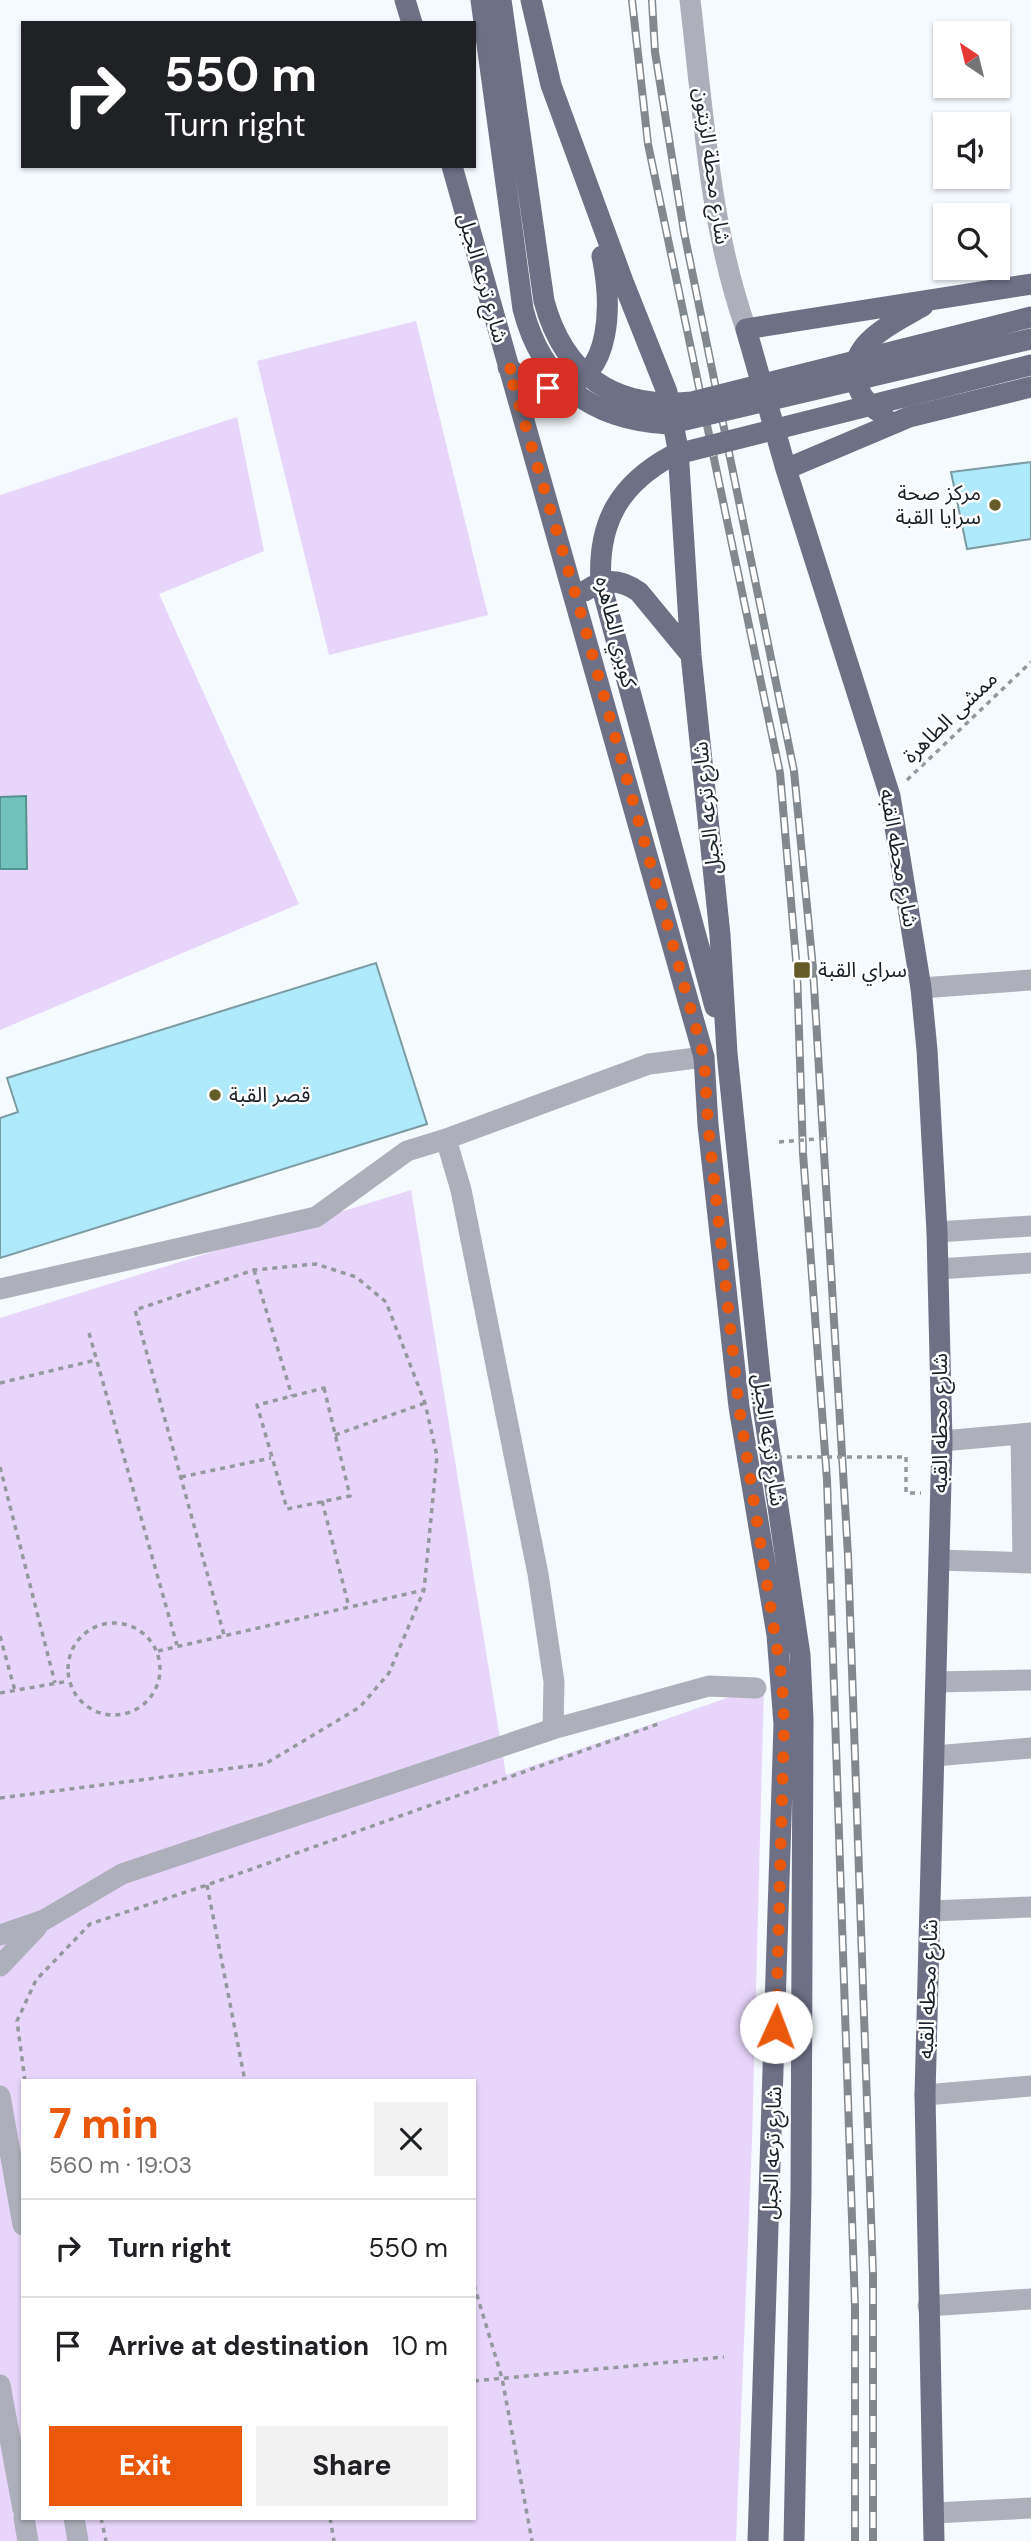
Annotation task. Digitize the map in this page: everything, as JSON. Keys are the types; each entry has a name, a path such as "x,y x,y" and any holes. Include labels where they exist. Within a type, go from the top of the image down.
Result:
{"main road":[{"path":"405,0 411,21"},
{"path":"481,0 523,309 529,330 544,360 565,386 583,400 624,419 668,424 1031,339"},
{"path":"501,0 544,301 562,347 596,383 642,402 667,404 692,401 1031,317"},
{"name":"شارع ترعه الجبل","path":"531,0 551,85 589,192 667,392 678,449 684,508 691,655 720,935 727,1053 763,1406 800,1655 803,1706 801,2178 794,2541"},
{"name":"شارع ترعه الجبل","path":"453,168 578,603 704,1057 708,1125 739,1407 777,1635 784,1724 758,2541"},
{"path":"508,367 533,385 548,388 578,381 590,371 597,359 605,333 607,281 589,192"},
{"path":"746,329 1031,284"},
{"path":"909,417 895,418 870,406 861,395 855,368 866,343 933,299"},
{"name":"شارع محطه القبه","path":"746,329 786,469 890,796 921,988 937,1232 942,1441 925,2095 934,2541"},
{"name":"كوبري الطاهره","path":"699,947 601,584 603,539 621,497 635,480 673,455 1031,365"},
{"path":"786,469 909,417 1031,387"},
{"path":"578,603 583,593 593,585 605,581 629,584 639,592 691,655"},
{"name":"شارع ترعه الجبل","path":"699,947 727,1053"}],"street":[{"name":"شارع محطة الزيتون","path":"690,0 716,204 733,293 746,329"},
{"path":"921,988 1031,980"},
{"path":"0,1289 316,1217 407,1151 649,1064 704,1057"},
{"path":"446,1139 461,1190 538,1574 554,1682 554,1729"},
{"path":"937,1232 1031,1226"},
{"path":"938,1269 1031,1263"},
{"path":"939,1560 1027,1563 1026,1433 942,1441"},
{"path":"936,1682 1031,1680"},
{"path":"0,1935 44,1920 122,1874 554,1729 709,1686 756,1688"},
{"path":"934,1756 1031,1748"},
{"path":"931,1911 1031,1907"},
{"path":"0,1966 44,1920"},
{"path":"925,2095 1031,2086"},
{"path":"0,2095 21,2214"},
{"path":"928,2306 1031,2299"},
{"path":"0,2385 21,2498"},
{"path":"934,2513 1031,2508"},
{"path":"24,2520 28,2541"},
{"path":"74,2520 78,2541"}],"path":[{"name":"ممشى الطاهرة","path":"890,796 1031,662"},
{"path":"779,1142 830,1138"},
{"path":"0,1798 265,1764 359,1707 389,1673 424,1590 437,1456 425,1403 386,1302 356,1277 316,1264 254,1270 135,1310 224,1635"},
{"path":"254,1270 293,1396"},
{"path":"89,1333 177,1646"},
{"path":"0,1383 96,1360"},
{"path":"324,1388 335,1435 349,1496 287,1509 257,1405 324,1388"},
{"path":"335,1435 425,1403"},
{"path":"777,1457 906,1457 906,1493"},
{"path":"181,1477 272,1458"},
{"path":"0,1467 55,1683"},
{"path":"323,1502 349,1607"},
{"path":"158,1651 424,1590"},
{"path":"109,1623 142,1631 158,1651 161,1674 149,1700 127,1714 105,1715 82,1703 69,1681 68,1667 76,1643 88,1631 109,1623"},
{"path":"0,1636 15,1691"},
{"path":"0,1693 69,1681"},
{"path":"25,2079 17,2021 36,1980 90,1924 207,1885 664,1721"},
{"path":"207,1885 244,2079"},
{"path":"476,2292 502,2378 532,2541"},
{"path":"476,2381 724,2357"},
{"path":"102,2520 106,2541"},
{"path":"330,2520 334,2541"}],"shaded area":[{"path":"416,321 488,615 329,655 257,361"},
{"path":"237,417 264,551 159,594 299,904 0,1030 0,495"},
{"path":"26,796 27,869 0,869 0,797"},
{"path":"411,1190 506,1775 764,1685 752,2141 736,2541 0,2541 0,1318"}],"building":[{"name":"مركز صحة سرايا القبة","path":"1031,462 1031,539 967,549 951,472"},
{"name":"قصر القبة","path":"376,963 427,1124 0,1258 0,1118 18,1112 7,1078"}],"railway":[{"path":"632,0 648,144 780,773 797,971 803,1153 827,1480 855,2307 855,2541"},
{"path":"652,0 655,52 684,232 794,771 813,969 848,1555 873,2275 873,2541"}],"place":[{"name":"مركز صحة سرايا القبة","path":"995,505"},
{"name":"سراي القبة","path":"802,970"},
{"name":"قصر القبة","path":"215,1095"}],"route":[{"path":"548,388 533,385 508,367 578,603 704,1057 708,1125 739,1407 782,1680 784,1724 776,2027"}]}
